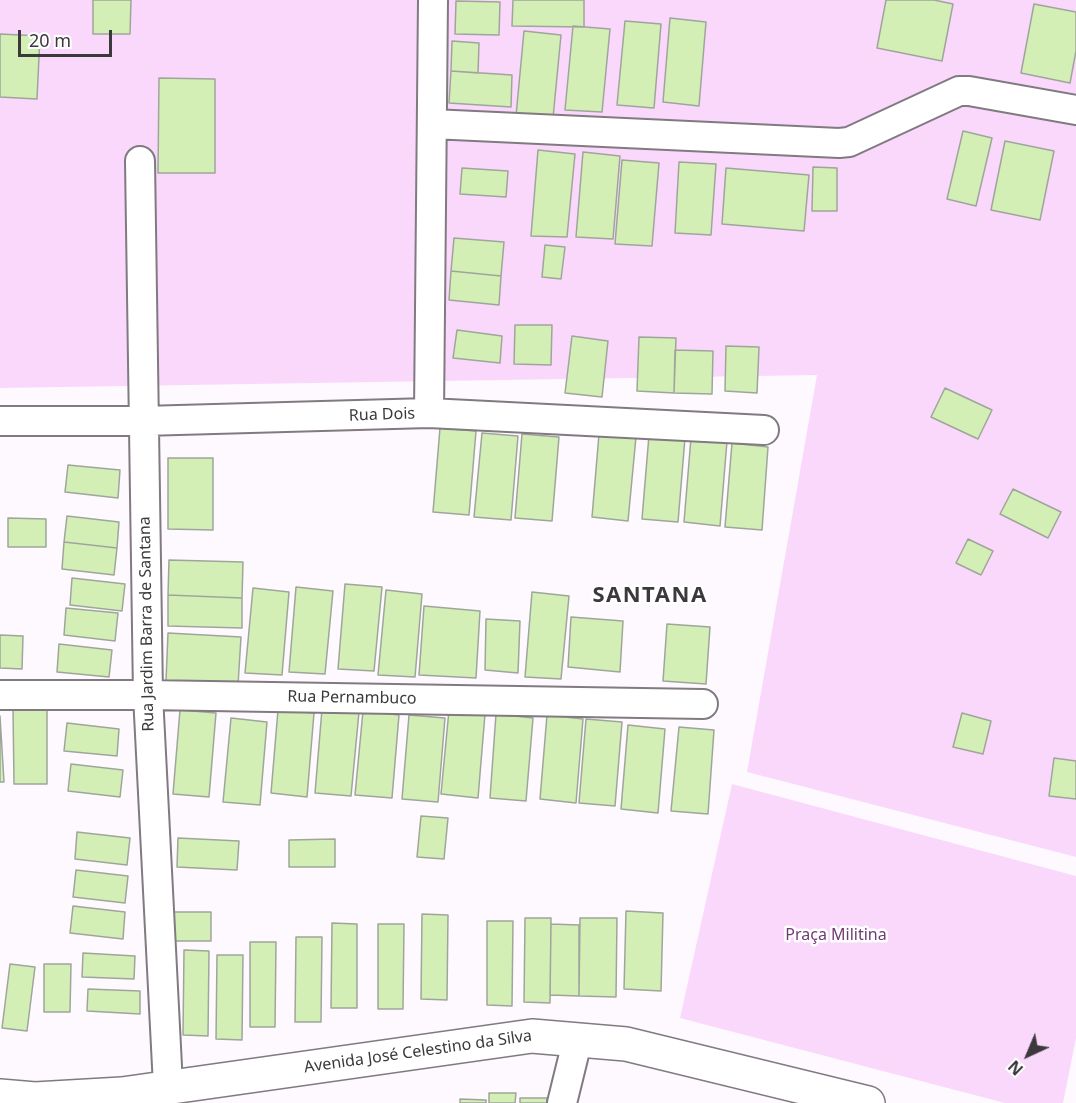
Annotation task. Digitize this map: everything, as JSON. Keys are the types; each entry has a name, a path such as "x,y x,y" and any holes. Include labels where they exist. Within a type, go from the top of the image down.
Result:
{"street":[{"path":"429,413 433,0"},
{"path":"432,124 839,143 849,142 958,92 969,91 1076,110"},
{"name":"Rua Jardim Barra de Santana","path":"140,161 148,695 168,1086"},
{"name":"Rua Dois","path":"0,421 143,421 429,413 764,430"},
{"name":"Rua Pernambuco","path":"0,695 148,695 703,704"},
{"name":"Avenida José Celestino da Silva","path":"0,1096 35,1099 85,1098 532,1036 578,1038 669,1053 868,1103"},
{"path":"562,1103 578,1038"}],"green space":[{"path":"0,0 1076,0 1076,857 747,772 817,375 0,388"},
{"name":"Praça Militina","path":"732,784 1076,876 1076,1038 1063,1103 1005,1103 680,1018"}],"building":[{"path":"93,0 131,0 130,34 93,34"},
{"path":"513,0 584,0 584,27 512,26"},
{"path":"886,0 934,0 953,4 942,61 877,48"},
{"path":"456,1 500,2 499,35 455,34"},
{"path":"1034,4 1076,12 1076,51 1070,83 1021,73"},
{"path":"670,18 706,22 699,106 663,102"},
{"path":"625,21 661,24 654,108 617,105"},
{"path":"573,26 610,29 602,112 565,110"},
{"path":"524,31 561,35 553,118 516,116"},
{"path":"0,34 40,36 37,99 0,97"},
{"path":"452,41 479,43 478,73 451,71"},
{"path":"451,71 512,75 511,107 449,103"},
{"path":"159,78 215,79 215,173 158,173"},
{"path":"963,131 992,138 976,206 947,199"},
{"path":"1005,141 1054,151 1040,220 991,210"},
{"path":"538,150 575,154 567,237 531,236"},
{"path":"583,152 620,156 613,239 576,237"},
{"path":"622,160 659,163 652,246 615,244"},
{"path":"679,162 716,164 711,235 675,233"},
{"path":"813,167 837,168 837,211 812,211"},
{"path":"462,168 508,171 506,197 460,194"},
{"path":"726,168 809,175 804,231 722,224"},
{"path":"454,238 504,242 501,276 451,271"},
{"path":"545,245 565,247 561,279 542,277"},
{"path":"451,271 501,276 499,305 449,300"},
{"path":"515,325 552,325 551,365 514,364"},
{"path":"457,330 502,336 500,363 453,358"},
{"path":"572,336 608,341 602,397 565,393"},
{"path":"639,337 676,338 674,393 637,391"},
{"path":"726,346 759,347 757,393 725,391"},
{"path":"675,350 713,351 712,394 674,393"},
{"path":"945,388 992,410 978,439 931,417"},
{"path":"440,428 476,431 469,515 433,512"},
{"path":"482,433 518,436 511,520 474,517"},
{"path":"522,434 559,437 552,521 515,518"},
{"path":"599,434 636,437 628,521 592,517"},
{"path":"649,435 685,438 678,522 642,519"},
{"path":"691,438 727,441 720,526 684,522"},
{"path":"732,443 768,447 762,530 725,527"},
{"path":"168,458 213,458 213,530 168,529"},
{"path":"68,465 120,470 118,498 65,492"},
{"path":"1013,489 1061,512 1048,538 1000,514"},
{"path":"67,516 119,522 117,548 64,542"},
{"path":"8,518 46,519 46,547 8,547"},
{"path":"968,539 993,551 981,575 956,563"},
{"path":"64,542 117,548 114,575 62,569"},
{"path":"169,560 243,562 242,598 168,595"},
{"path":"72,578 125,584 122,611 70,605"},
{"path":"345,584 382,587 374,671 338,669"},
{"path":"296,587 333,591 325,674 289,672"},
{"path":"253,588 289,592 282,675 245,673"},
{"path":"386,590 422,594 415,677 378,675"},
{"path":"532,592 569,596 561,679 525,677"},
{"path":"168,595 242,598 242,628 168,626"},
{"path":"424,606 480,611 476,678 419,675"},
{"path":"66,608 118,613 115,641 64,635"},
{"path":"571,617 623,621 620,672 568,667"},
{"path":"486,619 520,621 518,673 485,670"},
{"path":"667,624 710,627 706,684 663,681"},
{"path":"168,633 241,637 238,685 166,681"},
{"path":"0,635 23,636 22,669 0,668"},
{"path":"59,644 112,650 109,677 57,672"},
{"path":"13,708 47,708 47,784 14,784"},
{"path":"322,709 359,712 351,796 315,793"},
{"path":"180,710 216,713 209,797 173,794"},
{"path":"278,710 314,713 307,797 271,793"},
{"path":"449,710 485,714 478,798 441,794"},
{"path":"363,711 399,715 392,798 355,795"},
{"path":"962,713 991,721 983,754 953,747"},
{"path":"496,714 533,718 526,801 490,798"},
{"path":"409,715 445,718 438,802 402,799"},
{"path":"547,715 583,719 576,803 540,799"},
{"path":"0,716 4,782 0,782"},
{"path":"231,718 267,722 260,805 223,802"},
{"path":"586,719 622,722 615,806 579,803"},
{"path":"67,723 119,729 117,756 64,751"},
{"path":"628,725 665,729 658,813 621,809"},
{"path":"679,727 714,730 708,814 671,811"},
{"path":"1054,758 1076,761 1076,799 1049,796"},
{"path":"71,764 123,770 120,797 68,791"},
{"path":"421,816 448,818 444,859 417,857"},
{"path":"77,832 130,838 127,865 75,859"},
{"path":"178,838 239,841 237,870 177,867"},
{"path":"335,839 335,867 289,867 289,840"},
{"path":"76,870 128,876 125,903 73,897"},
{"path":"73,906 125,912 123,939 70,933"},
{"path":"626,911 663,913 661,991 624,989"},
{"path":"171,912 211,912 211,941 171,941"},
{"path":"422,914 448,915 447,1000 421,999"},
{"path":"525,918 551,918 550,1003 524,1002"},
{"path":"580,918 617,918 616,997 579,996"},
{"path":"487,921 513,921 512,1006 487,1005"},
{"path":"332,923 357,924 357,1008 331,1008"},
{"path":"378,924 404,924 403,1009 378,1009"},
{"path":"551,924 579,925 579,996 550,995"},
{"path":"296,937 322,937 321,1022 295,1022"},
{"path":"250,942 276,942 275,1027 250,1027"},
{"path":"184,950 209,951 208,1036 183,1035"},
{"path":"83,953 135,956 134,979 82,977"},
{"path":"217,955 243,955 242,1040 216,1039"},
{"path":"10,964 35,967 27,1031 2,1028"},
{"path":"44,964 71,964 70,1012 44,1012"},
{"path":"88,989 140,991 140,1014 87,1011"},
{"path":"489,1093 516,1093 515,1103 489,1103"},
{"path":"520,1098 547,1098 547,1103 520,1103"},
{"path":"460,1099 486,1100 486,1103 460,1103"}],"district":[{"name":"SANTANA","path":"650,596"}]}
